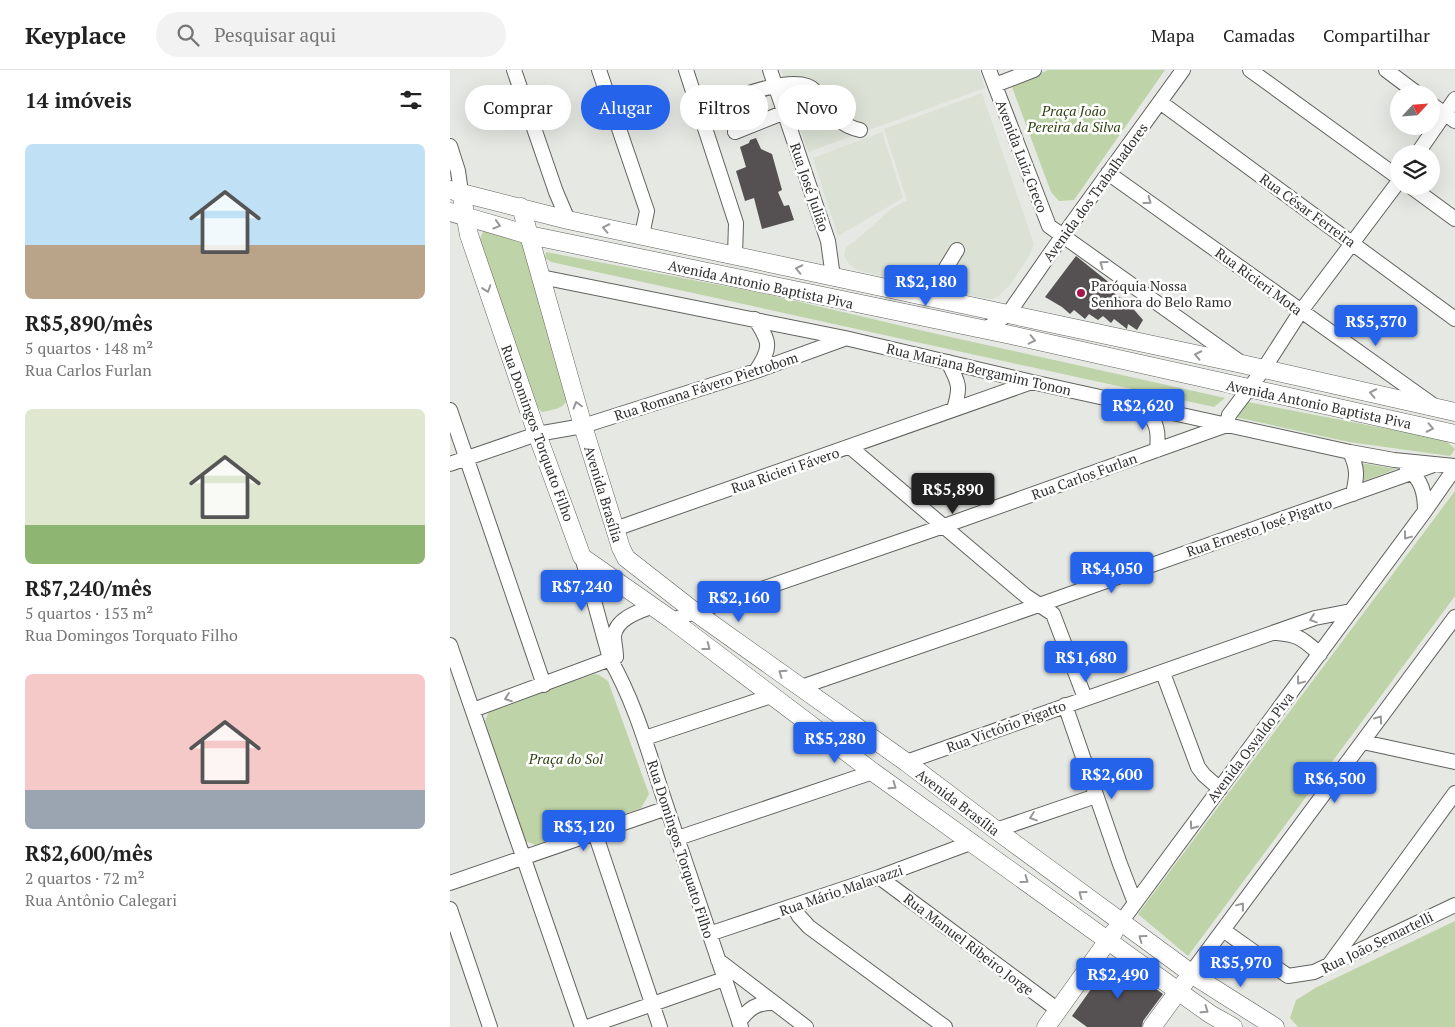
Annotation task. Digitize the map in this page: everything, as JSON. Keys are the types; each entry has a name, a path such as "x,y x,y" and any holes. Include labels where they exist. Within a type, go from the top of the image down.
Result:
{"main road":[{"name":"Avenida Antonio Baptista Piva","path":"455,191 568,220 1242,364 1455,412"},
{"name":"Rua Domingos Torquato Filho","path":"455,191 457,214 472,245 537,434 582,557"},
{"name":"Avenida Brasília","path":"521,207 583,426 621,548 626,558 695,612 906,762 1217,992 1275,1027"},
{"name":"Avenida Antonio Baptista Piva","path":"457,214 529,235 1011,336 1455,434"},
{"path":"903,313 911,301 908,292"},
{"name":"Avenida Brasília","path":"582,557 672,620 873,772 1210,1014 1233,1027"},
{"name":"Avenida Osvaldo Piva","path":"1046,1027 1121,922"},
{"path":"1152,1027 1191,973"}],"street":[{"path":"514,70 556,192 568,220"},
{"path":"599,70 647,211 642,236"},
{"path":"686,70 691,85"},
{"name":"Avenida Luiz Greco","path":"989,70 1049,226 1242,364"},
{"path":"995,85 1034,70"},
{"name":"Avenida dos Trabalhadores","path":"982,330 1008,314 1183,70"},
{"path":"1250,70 1390,173"},
{"path":"1386,70 1406,85"},
{"path":"756,85 773,77 806,83 814,90 837,120 847,127 860,130"},
{"name":"Rua José Julião","path":"773,77 778,92"},
{"path":"1425,145 1450,117 1455,99"},
{"name":"Rua César Ferreira","path":"1160,102 1455,319"},
{"path":"735,132 778,115"},
{"path":"706,130 736,224 735,256"},
{"name":"Rua José Julião","path":"791,130 828,241 833,277"},
{"path":"450,146 458,171 455,191"},
{"name":"Rua Ricieri Mota","path":"1108,173 1434,406"},
{"path":"1227,425 1229,416 1263,370 1301,311 1390,192"},
{"path":"1422,195 1455,219"},
{"path":"928,297 957,250"},
{"name":"Rua Mariana Bergamim Tonon","path":"541,277 845,338 1032,382 1350,452 1394,460 1455,467"},
{"path":"1008,314 1011,336"},
{"path":"755,319 765,334 768,345 765,358 756,371"},
{"name":"Rua Romana Fávero Pietrobom","path":"450,464 537,434 583,426 756,371 845,338"},
{"path":"948,362 957,378 959,393 954,409"},
{"name":"Rua Ricieri Fávero","path":"615,529 1032,382"},
{"path":"1145,407 1154,420 1158,432 1156,450"},
{"path":"450,410 544,685"},
{"name":"Rua Carlos Furlan","path":"672,620 1227,425"},
{"path":"850,447 1039,605 1053,614 1085,698"},
{"path":"1350,452 1356,466 1357,476 1353,494"},
{"name":"Rua Mariana Bergamim Tonon","path":"1394,460 1413,473 1418,479 1425,497 1425,511"},
{"name":"Rua Ernesto José Pigatto","path":"801,687 1434,465"},
{"name":"Avenida Osvaldo Piva","path":"1121,922 1425,511 1455,467"},
{"name":"Rua Domingos Torquato Filho","path":"582,557 613,658 645,738 740,1025"},
{"name":"Rua Domingos Torquato Filho","path":"613,658 614,636 618,625 628,617 651,606"},
{"name":"Rua Victório Pigatto","path":"906,762 1327,614 1351,611"},
{"path":"1191,973 1455,617"},
{"path":"1276,632 1294,634 1320,654"},
{"path":"450,645 582,1027"},
{"path":"473,710 613,658"},
{"path":"1163,672 1198,767 1220,789"},
{"path":"645,738 771,696"},
{"path":"1065,705 1120,864 1136,903"},
{"path":"1363,742 1455,762"},
{"path":"678,838 873,772"},
{"path":"1329,966 1455,793"},
{"path":"996,830 1096,796"},
{"path":"450,882 667,808"},
{"path":"595,833 660,1027"},
{"name":"Rua Mário Malavazzi","path":"709,934 794,907 972,842"},
{"name":"Rua Manuel Ribeiro Jorge","path":"879,877 1058,1010"},
{"name":"Rua João Semartelli","path":"1223,930 1288,976 1314,972 1329,966 1455,904"},
{"path":"794,907 809,927 945,1027"},
{"path":"450,908 490,1027"},
{"path":"718,960 806,1027"},
{"path":"587,1027 724,979"},
{"path":"740,1025 748,1010 764,1002 774,1003"}],"shaded area":[{"path":"781,70 979,70 985,88 808,152 801,130 856,130 856,85 786,85"},
{"path":"982,93 1034,244 1029,256 1012,282 999,296 992,299 911,284 857,270 850,265 844,256 846,247 891,209 907,200 884,129"},
{"path":"882,132 903,198 838,236 813,158"}],"green space":[{"name":"Praça João Pereira da Silva","path":"1048,70 1165,70 1074,200 1059,201 1051,192 1012,87"},
{"path":"484,230 521,239 567,398 561,407 542,412 538,408 483,258 480,238"},
{"path":"546,252 766,294 1225,398 1214,407 551,262 545,258"},
{"path":"1248,402 1445,440 1455,449 1450,456 1349,442 1235,417"},
{"path":"1361,463 1396,469 1364,481"},
{"path":"1455,491 1455,596 1188,956 1138,914"},
{"name":"Praça do Sol","path":"595,674 608,681 649,794 641,808 535,845 521,839 485,721 490,709"},
{"path":"1455,921 1455,1027 1298,1027 1290,1018 1296,1000 1317,987"}],"building":[{"path":"756,138 761,149 772,154 782,190 778,192 784,206 789,205 794,220 762,229 754,198 745,201 736,171 746,167 740,147"},
{"name":"Paróquia Nossa Senhora do Belo Ramo","path":"1076,256 1111,284 1110,290 1129,304 1143,320 1137,330 1128,324 1127,329 1114,319 1111,323 1103,316 1098,320 1089,314 1085,319 1074,310 1070,314 1045,297"},
{"path":"1113,958 1163,994 1143,1021 1142,1027 1087,1027 1072,1016"}],"place":[{"name":"Paróquia Nossa Senhora do Belo Ramo","path":"1081,293"}]}
